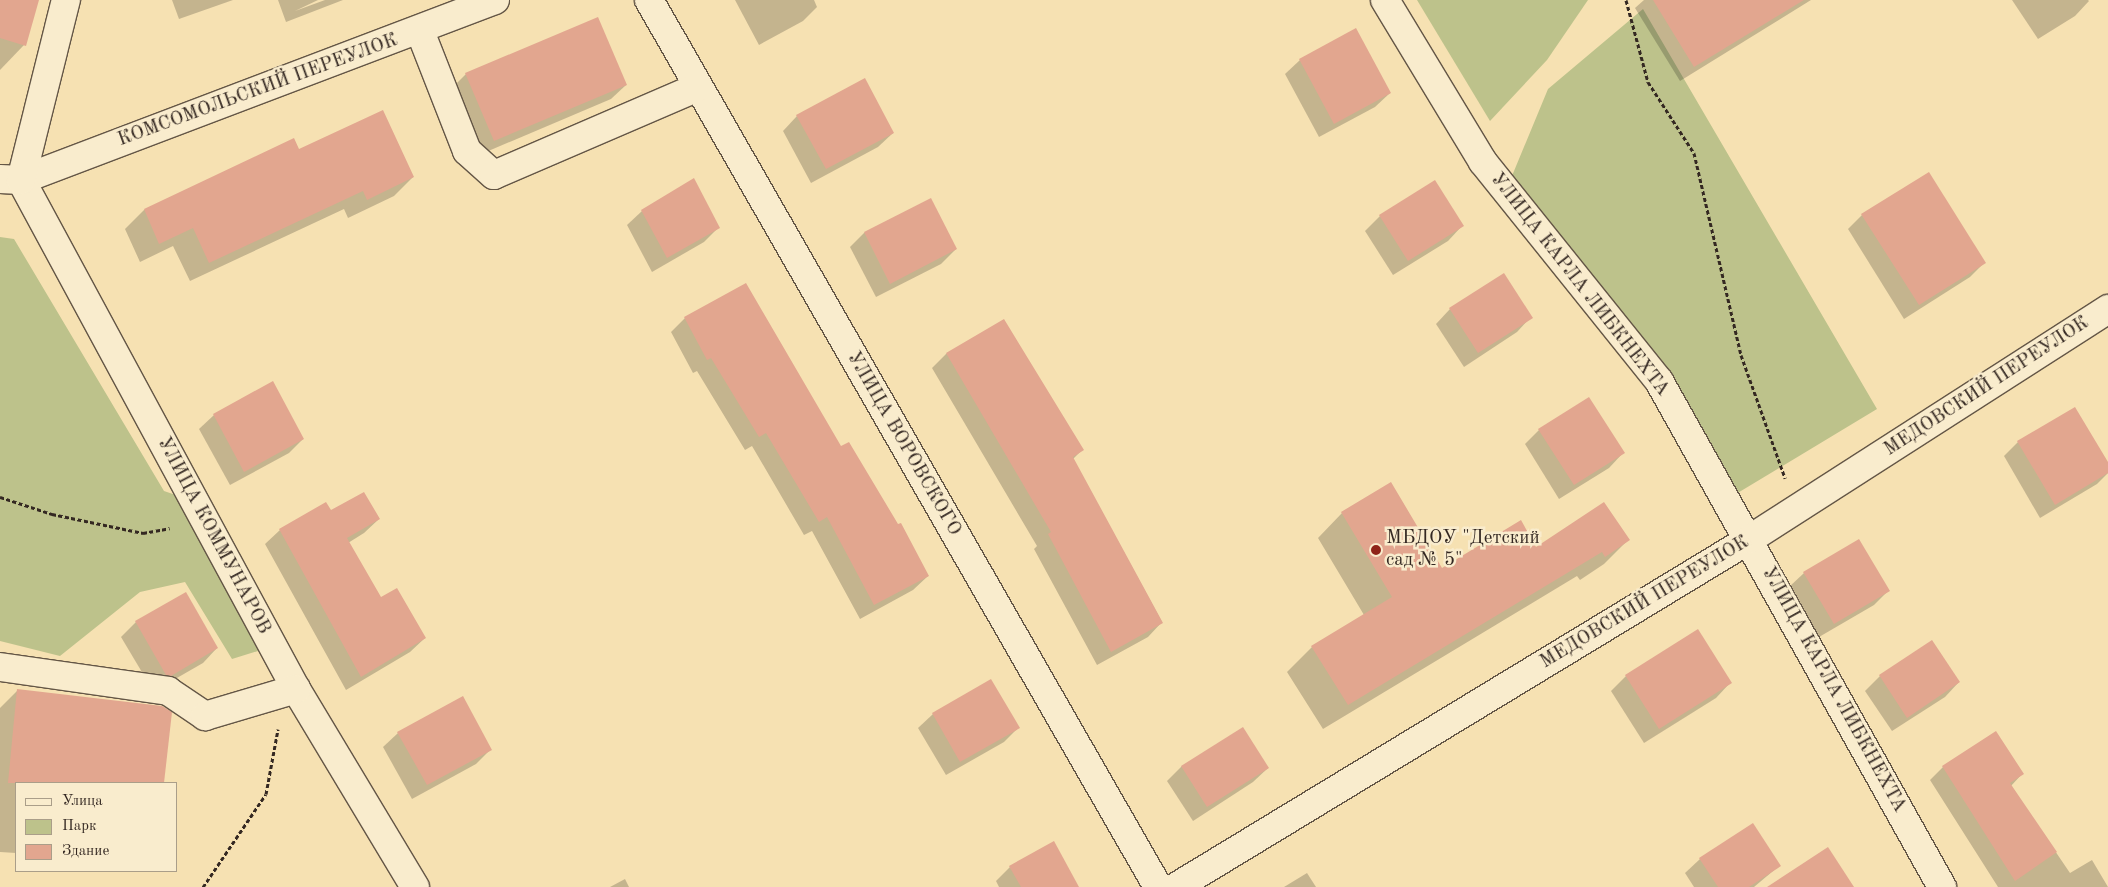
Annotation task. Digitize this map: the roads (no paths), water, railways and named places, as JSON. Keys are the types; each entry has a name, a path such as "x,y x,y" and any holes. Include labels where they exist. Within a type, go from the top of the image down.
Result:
{"street":[{"path":"10,179 66,0"},
{"name":"КОМСОМОЛЬСКИЙ ПЕРЕУЛОК","path":"10,179 420,31 495,0"},
{"name":"УЛИЦА ВОРОВСКОГО","path":"649,0 1158,887"},
{"name":"УЛИЦА КАРЛА ЛИБКНЕХТА","path":"1385,0 1483,162 1659,381 1750,539 1942,887"},
{"path":"420,31 467,151 494,174 698,87"},
{"name":"УЛИЦА КОММУНАРОВ","path":"10,179 206,522 290,691 415,887"},
{"name":"МЕДОВСКИЙ ПЕРЕУЛОК","path":"1176,887 1750,539 2108,309"},
{"path":"0,667 168,692 205,716 290,691"}],"place":[{"name":"МБДОУ \"Детский сад № 5\"","path":"1376,550"}]}
